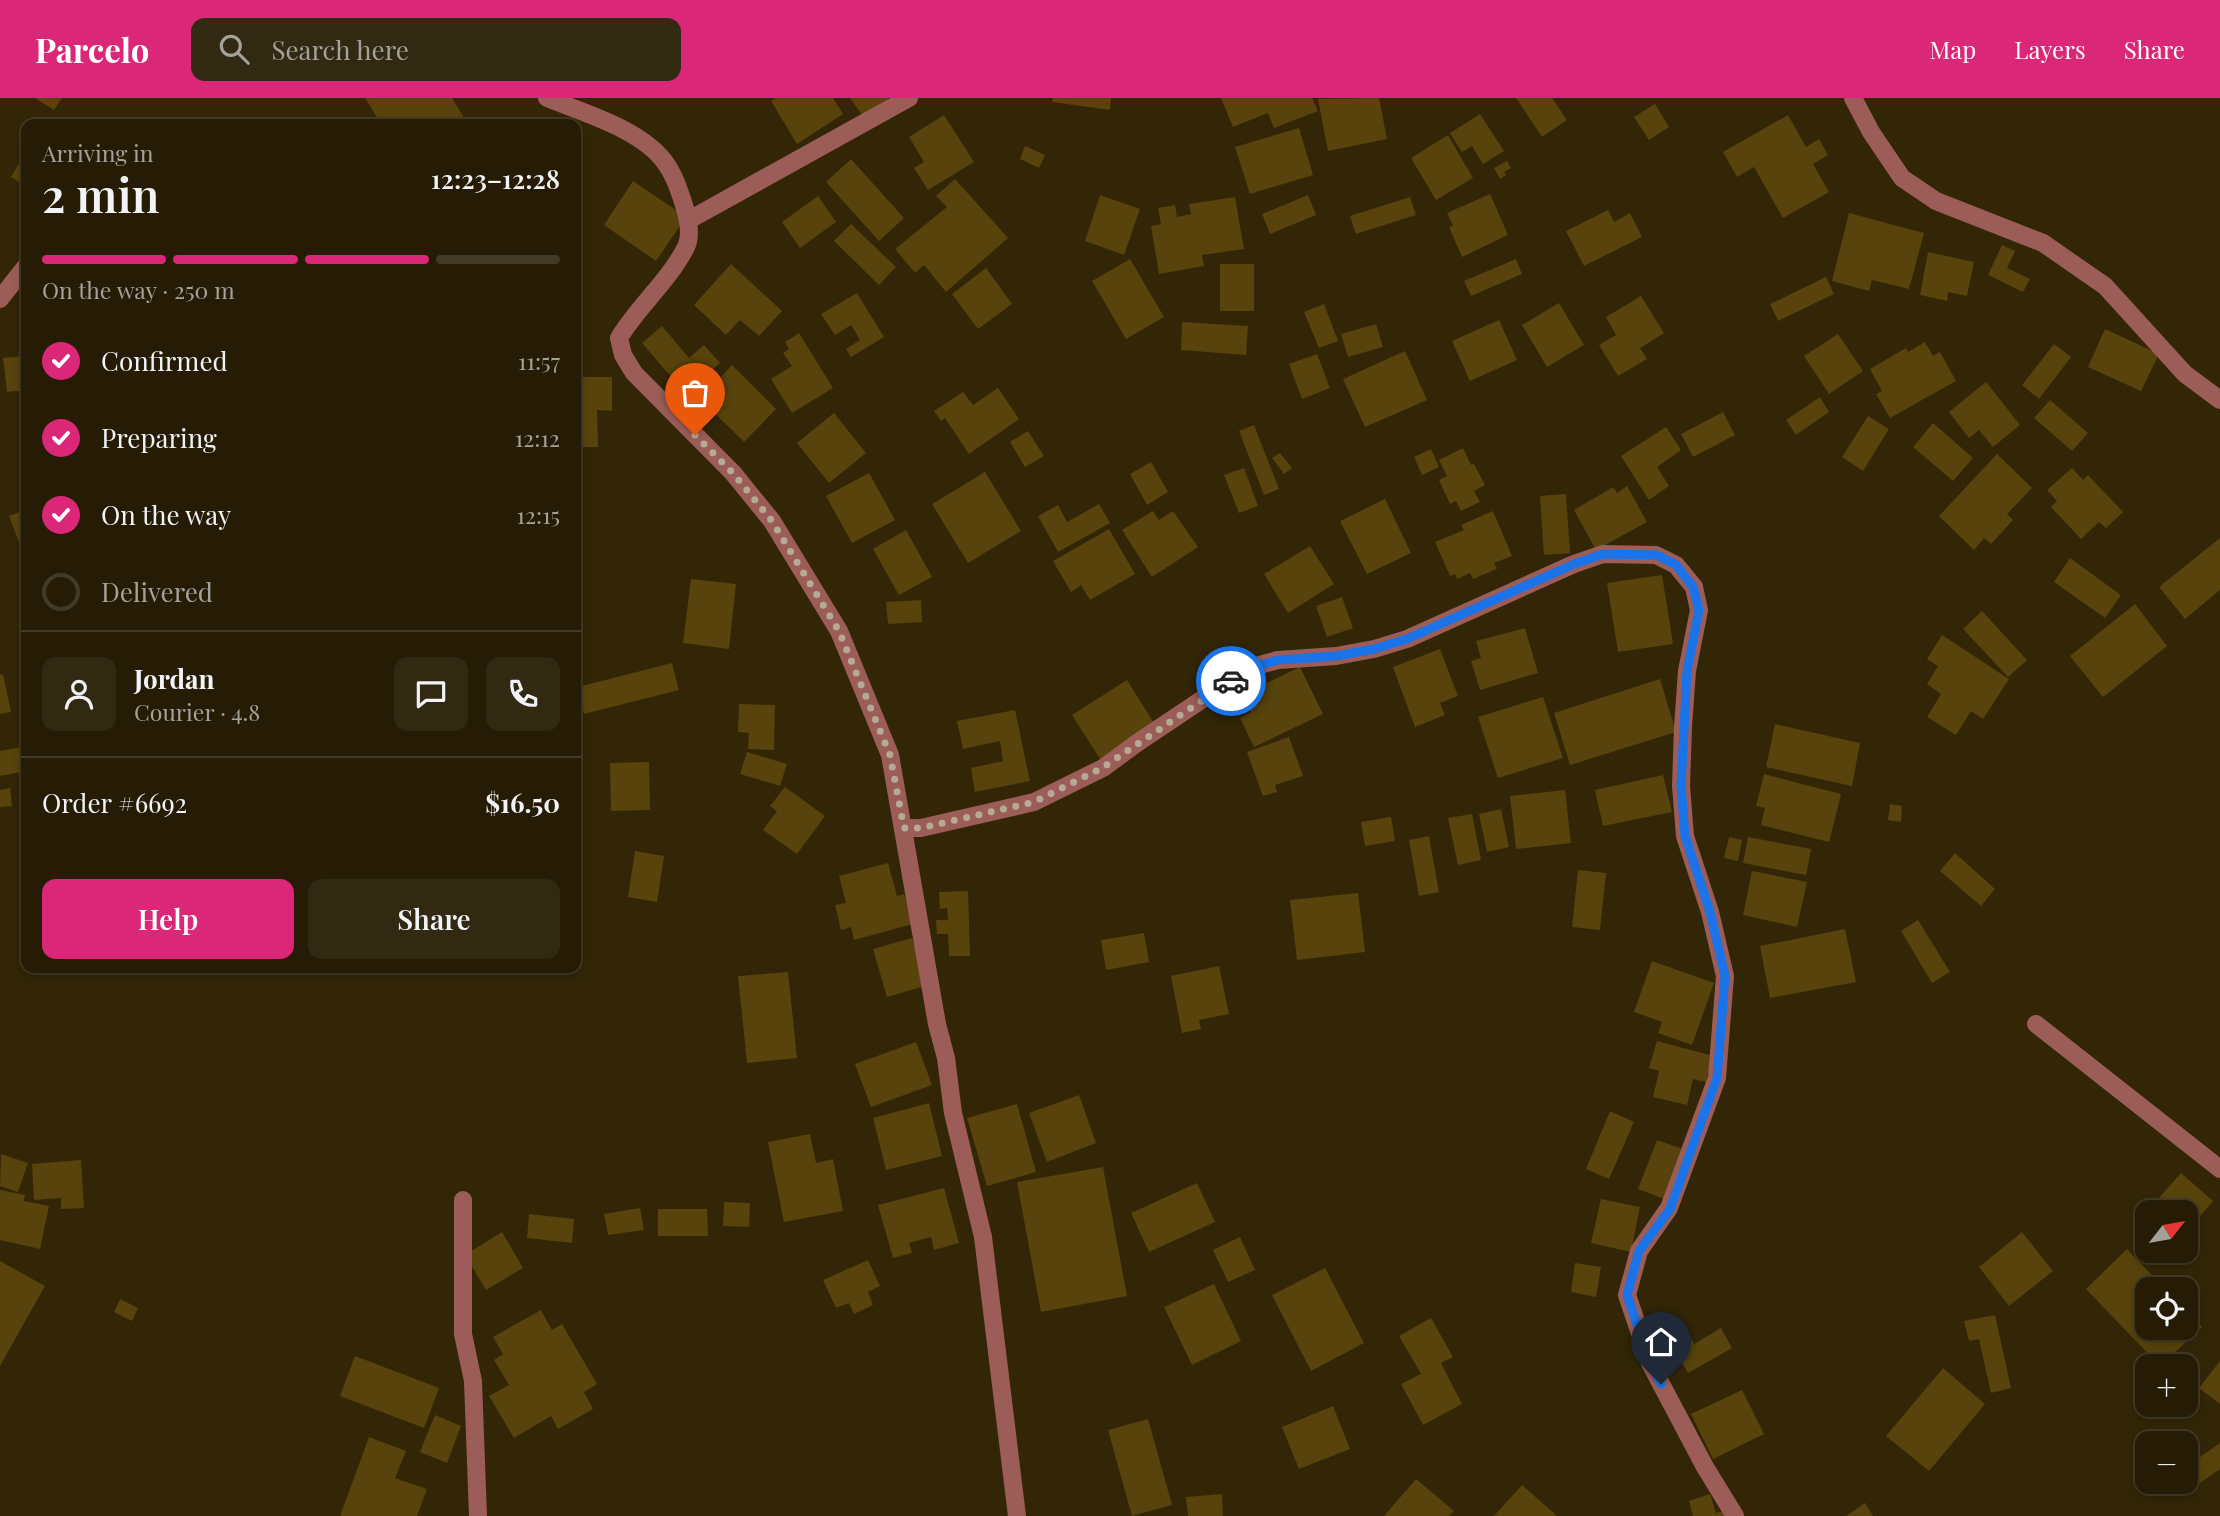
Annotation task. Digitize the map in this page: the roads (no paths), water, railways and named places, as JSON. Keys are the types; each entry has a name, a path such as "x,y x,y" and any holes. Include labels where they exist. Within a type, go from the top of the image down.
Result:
{"street":[{"path":"547,98 634,135 664,160 678,187 689,220 687,244 668,274 629,321 619,338 623,355 634,373 733,473 772,521 839,631 890,755 937,1024 946,1058 953,1113 983,1237 1017,1516"},
{"path":"689,220 909,98"},
{"path":"1853,98 1871,132 1902,178 1936,201 2043,243 2105,286 2185,374 2220,400"},
{"path":"0,299 21,272"},
{"path":"904,828 921,828 1034,802 1102,768 1250,668 1278,660 1336,656 1407,639 1574,564 1603,554 1657,555 1676,565 1693,587 1699,610 1687,671 1683,727 1681,786 1685,836 1710,912 1725,976 1717,1078 1670,1209 1639,1251 1627,1295 1650,1363 1705,1467 1735,1516"},
{"path":"2036,1024 2220,1169"},
{"path":"463,1200 463,1334 473,1381 478,1516"}]}
